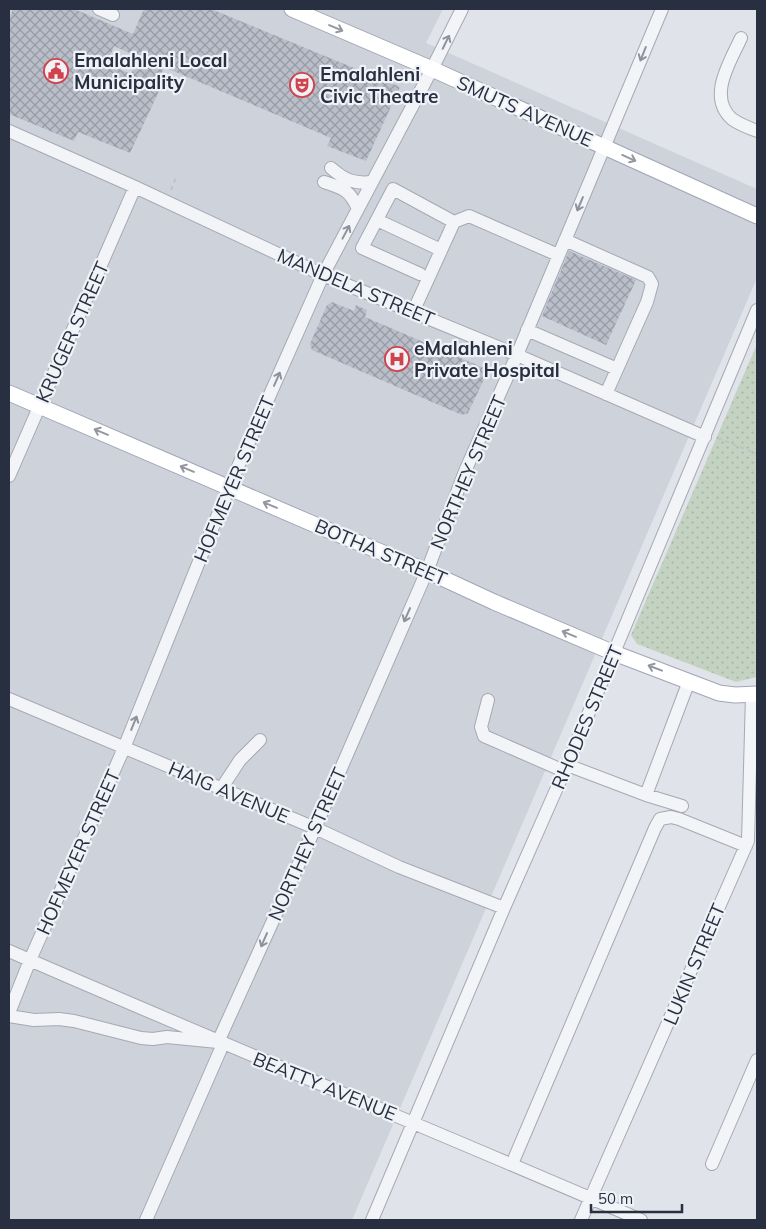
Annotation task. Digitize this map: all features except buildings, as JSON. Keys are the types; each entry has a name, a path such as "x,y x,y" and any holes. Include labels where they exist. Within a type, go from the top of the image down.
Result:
{"main road":[{"name":"SMUTS AVENUE","path":"292,9 432,69 757,216"},
{"name":"BOTHA STREET","path":"9,393 427,571 614,653 719,693 754,694"}],"street":[{"path":"99,9 114,15"},
{"name":"HOFMEYER STREET","path":"9,1015 30,960 124,748 228,487 323,275 462,9"},
{"name":"NORTHEY STREET","path":"146,1220 314,828 427,571 466,469 517,355 662,9"},
{"path":"741,38 724,74 721,100 725,111 734,120 757,132"},
{"name":"MANDELA STREET","path":"9,131 135,187 323,275 706,435"},
{"path":"331,168 341,176 356,183 372,182"},
{"path":"324,182 350,194 358,209"},
{"name":"KRUGER STREET","path":"9,476 135,187"},
{"path":"420,274 362,248 393,189 454,222"},
{"path":"413,312 454,222 469,216 558,255"},
{"path":"377,220 441,250"},
{"path":"565,240 650,280 652,287 630,342 606,394"},
{"name":"RHODES STREET","path":"372,1220 412,1122 614,653 757,310"},
{"path":"527,330 617,368"},
{"path":"646,795 689,681"},
{"name":"LUKIN STREET","path":"581,1220 750,844 754,694"},
{"name":"HAIG AVENUE","path":"9,698 314,828 399,867 504,908"},
{"path":"488,700 481,727 484,736 565,768 682,806"},
{"path":"221,789 240,760 260,740"},
{"path":"512,1164 660,819 671,817 680,819 750,844"},
{"name":"BEATTY AVENUE","path":"9,951 221,1043 512,1164 641,1220"},
{"path":"9,1015 34,1020 58,1019 141,1038 167,1037 221,1043"},
{"path":"712,1164 757,1060"}],"path":[{"path":"166,202 177,175"},
{"path":"706,435 757,454"}],"shaded area":[{"path":"9,9 443,9 426,43 757,189 757,278 352,1220 9,1220"}],"green space":[{"path":"757,344 757,677 736,682 637,644 631,635"}],"place":[{"name":"Emalahleni Local Municipality","path":"56,71"},
{"name":"Emalahleni Civic Theatre","path":"302,85"},
{"name":"eMalahleni Private Hospital","path":"397,359"}]}
